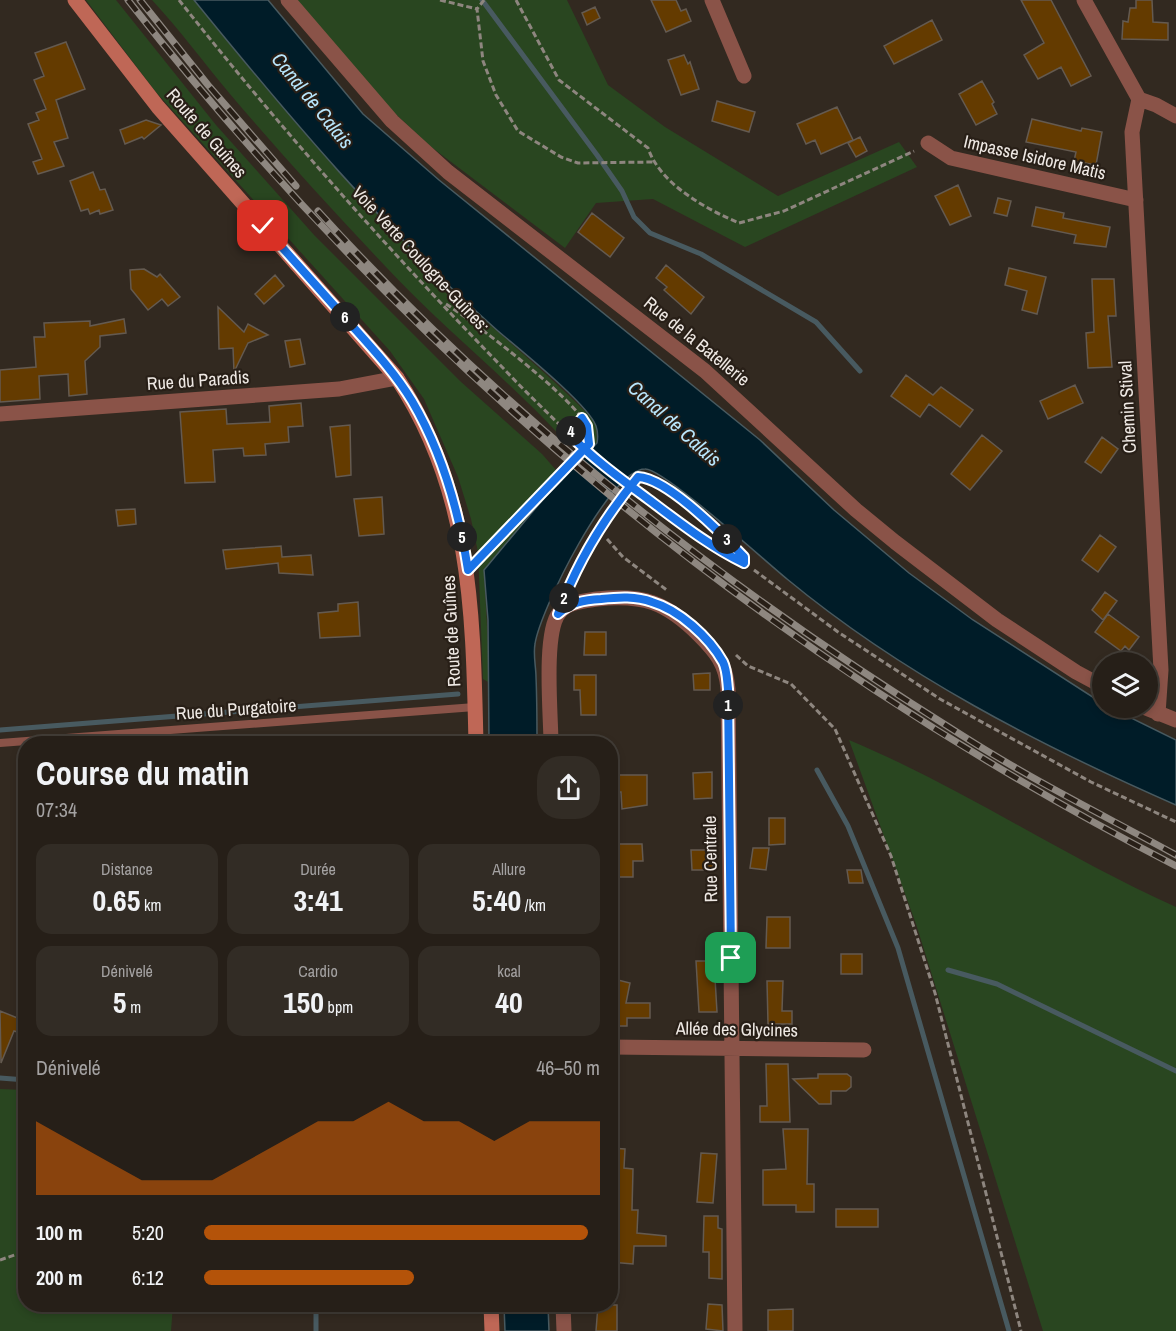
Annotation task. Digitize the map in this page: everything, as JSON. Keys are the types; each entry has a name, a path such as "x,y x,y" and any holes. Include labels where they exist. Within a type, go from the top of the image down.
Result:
{"main road":[{"name":"Route de Guînes","path":"75,0 170,121 397,378 418,412 458,517 468,570 476,736"},
{"path":"491,1312 492,1331"}],"street":[{"name":"Rue de la Batellerie","path":"288,0 392,121 440,164 705,371 856,510 895,542 997,620 1092,681"},
{"path":"712,0 744,76"},
{"path":"1084,0 1139,99 1176,116"},
{"name":"Chemin Stival","path":"1139,99 1132,132 1161,670 1158,684"},
{"name":"Impasse Isidore Matis","path":"928,144 951,158 1136,200"},
{"name":"Rue du Paradis","path":"0,414 339,389 397,378"},
{"name":"Rue Centrale","path":"558,614 571,604 581,602 625,597 646,600 678,614 711,647 726,670 735,1331"},
{"path":"551,736 550,646 558,614"},
{"path":"1158,713 1176,720"},
{"name":"Allée des Glycines","path":"618,1047 864,1050"},
{"path":"563,1312 564,1331"}],"lane":[{"path":"633,486 720,552 744,563"},
{"path":"468,570 532,504"},
{"path":"558,614 598,529"},
{"name":"Rue du Purgatoire","path":"92,736 475,707"},
{"name":"Rue du Purgatoire","path":"0,743 18,742"}],"path":[{"name":"Voie Verte Coulogne-Guînes:","path":"179,0 243,81 504,369 581,447 633,486"},
{"path":"440,0 478,7"},
{"path":"484,0 478,7 483,61 495,95 518,131 561,157 578,163 653,162"},
{"path":"516,0 559,80 648,148 653,162 693,198 739,223 784,211 908,154"},
{"path":"442,302 485,332 556,392 587,426 589,444 532,504"},
{"path":"569,434 582,418"},
{"path":"638,477 648,478 667,486 726,538 744,557 744,563 838,632 940,699 1091,782 1176,822"},
{"path":"598,529 633,486"},
{"path":"748,666 791,684 835,729 891,855 934,993 1021,1331"},
{"path":"0,1260 18,1254"}],"green space":[{"path":"86,0 116,0 216,125 315,236 460,381 542,454 563,478 484,570 490,683 483,679 478,552 471,519 458,477 424,399 390,351 155,91"},
{"path":"152,0 194,0 252,71 373,210 437,276 588,414 596,424 597,443 590,449 574,437 565,441 430,311 346,225 268,138"},
{"path":"296,0 567,0 608,85 665,127 778,196 899,142 917,167 745,247 653,199 596,203 565,248 430,146 386,105"},
{"path":"849,740 932,779 1134,887 1176,907 1176,1331 1043,1331 916,924"},
{"path":"0,1089 18,1090 18,1312 172,1312 171,1331 0,1331"}],"water":[{"name":"Canal de Calais","path":"194,0 268,0 363,114 439,180 760,440 834,510 909,573 973,620 1092,697 1092,718 1131,718 1176,740 1176,805 1023,732 925,677 831,614 672,483 645,469 630,475 596,515 549,602 534,652 537,736 489,736 488,620 484,570 545,497 597,443 596,426 567,391 456,293 416,254 302,130"},
{"path":"504,1312 548,1312 549,1331 505,1331"}],"building":[{"path":"651,0 676,0 681,11 686,9 691,21 666,32"},
{"path":"1021,0 1051,0 1091,76 1071,86 1061,67 1038,79 1024,55 1044,43"},
{"path":"1136,0 1152,0 1153,22 1168,23 1168,40 1122,39 1123,21 1128,22 1130,8 1136,8"},
{"path":"595,7 600,18 587,25 582,13"},
{"path":"932,20 942,40 894,64 884,46"},
{"path":"66,42 85,89 56,100 68,138 54,142 64,166 38,174 33,162 42,159 28,124 39,120 36,113 46,109 34,80 44,76 35,53"},
{"path":"684,55 688,64 690,62 699,89 681,95 668,60"},
{"path":"982,81 994,102 992,104 997,114 976,125 959,94"},
{"path":"717,101 755,112 749,132 712,121"},
{"path":"837,107 853,140 821,154 815,140 806,144 797,124"},
{"path":"1032,119 1081,131 1082,128 1102,132 1096,165 1074,161 1076,152 1026,142"},
{"path":"146,120 161,125 144,139 142,137 125,144 120,130"},
{"path":"860,137 867,151 856,157 848,143"},
{"path":"93,172 100,190 105,189 113,210 100,214 99,210 90,214 88,209 81,211 70,181"},
{"path":"958,185 971,216 950,225 935,196"},
{"path":"998,198 1011,201 1007,216 994,213"},
{"path":"1036,207 1064,213 1063,218 1110,227 1106,247 1074,243 1076,235 1032,226"},
{"path":"592,213 624,238 610,257 578,232"},
{"path":"666,265 704,297 691,314 664,290 667,287 656,278"},
{"path":"1009,268 1046,277 1037,314 1022,310 1027,291 1005,285"},
{"path":"144,269 157,277 160,274 180,297 168,306 162,299 148,310 131,289 130,270"},
{"path":"275,275 284,286 264,304 255,294"},
{"path":"1092,279 1114,279 1116,316 1108,316 1112,367 1088,368 1086,333 1094,332"},
{"path":"218,307 244,332 248,324 268,335 248,343 234,372 233,348 219,349"},
{"path":"124,319 126,333 100,336 100,347 85,361 87,394 69,396 68,374 39,376 40,399 0,402 0,370 36,367 34,337 45,337 44,323 90,321 90,326"},
{"path":"300,339 305,364 290,367 285,341"},
{"path":"906,375 933,395 941,387 973,410 960,427 929,404 920,417 891,396"},
{"path":"1075,385 1083,403 1048,419 1040,401"},
{"path":"301,403 303,426 288,427 289,442 265,444 266,455 244,456 243,448 213,450 215,482 185,483 180,412 226,409 227,424 270,422 269,406"},
{"path":"350,425 351,475 336,477 330,427"},
{"path":"982,435 1002,451 970,490 951,474"},
{"path":"1102,437 1118,449 1101,473 1085,462"},
{"path":"382,497 384,534 359,536 354,499"},
{"path":"135,509 136,524 118,526 116,510"},
{"path":"1100,535 1116,547 1098,572 1082,560"},
{"path":"281,546 282,557 311,555 313,575 279,573 278,563 226,569 223,550"},
{"path":"1105,592 1117,601 1103,620 1092,610"},
{"path":"358,602 360,636 320,638 318,613 338,611 338,604"},
{"path":"1108,614 1139,637 1129,650 1125,646 1121,651 1095,632"},
{"path":"585,632 606,632 606,655 584,655"},
{"path":"710,673 710,690 694,690 693,674"},
{"path":"574,675 596,675 596,715 581,715 580,690 574,690"},
{"path":"712,772 712,798 694,799 693,773"},
{"path":"618,775 647,775 647,805 622,809 621,792 618,792"},
{"path":"769,818 785,818 785,844 769,845"},
{"path":"618,844 642,844 643,861 633,861 633,877 618,877"},
{"path":"753,848 769,848 766,870 750,868"},
{"path":"691,850 713,850 713,870 692,870"},
{"path":"847,870 861,870 863,883 849,883"},
{"path":"767,917 790,917 790,948 766,948"},
{"path":"841,954 862,954 862,974 841,974"},
{"path":"696,961 714,961 717,1012 699,1012"},
{"path":"618,980 630,983 626,1003 650,1003 650,1018 627,1018 627,1026 618,1026"},
{"path":"767,981 783,981 782,1011 792,1011 792,1024 768,1024"},
{"path":"0,1011 18,1018 18,1032 14,1031 1,1063"},
{"path":"766,1064 788,1064 790,1122 760,1122 760,1106 767,1106"},
{"path":"818,1074 847,1074 851,1077 851,1087 846,1091 831,1091 831,1104 819,1104 793,1079 818,1078"},
{"path":"783,1129 808,1129 807,1184 814,1184 814,1212 796,1212 796,1205 763,1205 763,1170 786,1169"},
{"path":"618,1149 625,1149 624,1168 633,1169 632,1210 638,1210 637,1233 666,1236 666,1246 634,1246 633,1264 618,1263"},
{"path":"701,1153 717,1154 713,1203 697,1202"},
{"path":"836,1209 878,1209 878,1227 836,1227"},
{"path":"704,1216 718,1216 718,1228 722,1229 722,1279 709,1278 709,1252 703,1252"},
{"path":"708,1304 722,1305 723,1331 706,1329"},
{"path":"793,1309 793,1331 768,1331 768,1310"},
{"path":"597,1312 617,1312 617,1331 596,1331"}],"waterway":[{"path":"482,0 597,155 622,191 634,217 650,233 701,254 816,322 860,371"},
{"path":"0,730 458,694"},
{"path":"817,770 848,826 898,948 1009,1331"},
{"path":"948,970 997,984 1176,1071"},
{"path":"0,1078 18,1079"},
{"path":"316,1312 316,1331"}],"railway":[{"path":"128,0 239,134 355,260 477,379 604,491 738,595 878,692 1024,782 1176,866"},
{"path":"140,0 208,85 296,186"},
{"path":"318,211 389,286 464,359 622,496 705,560 875,680 963,736 1042,783 1176,855"}],"route":[{"path":"263,226 397,378 411,400 430,440 452,497 468,570 488,553 532,504 555,482 589,444 590,436 582,418 569,434 581,447 633,488 720,552 744,563 744,557 667,486 648,478 638,477 622,496 604,519 585,553 558,614 571,604 594,600 625,597 654,602 678,614 723,662 728,689 731,958"}]}
